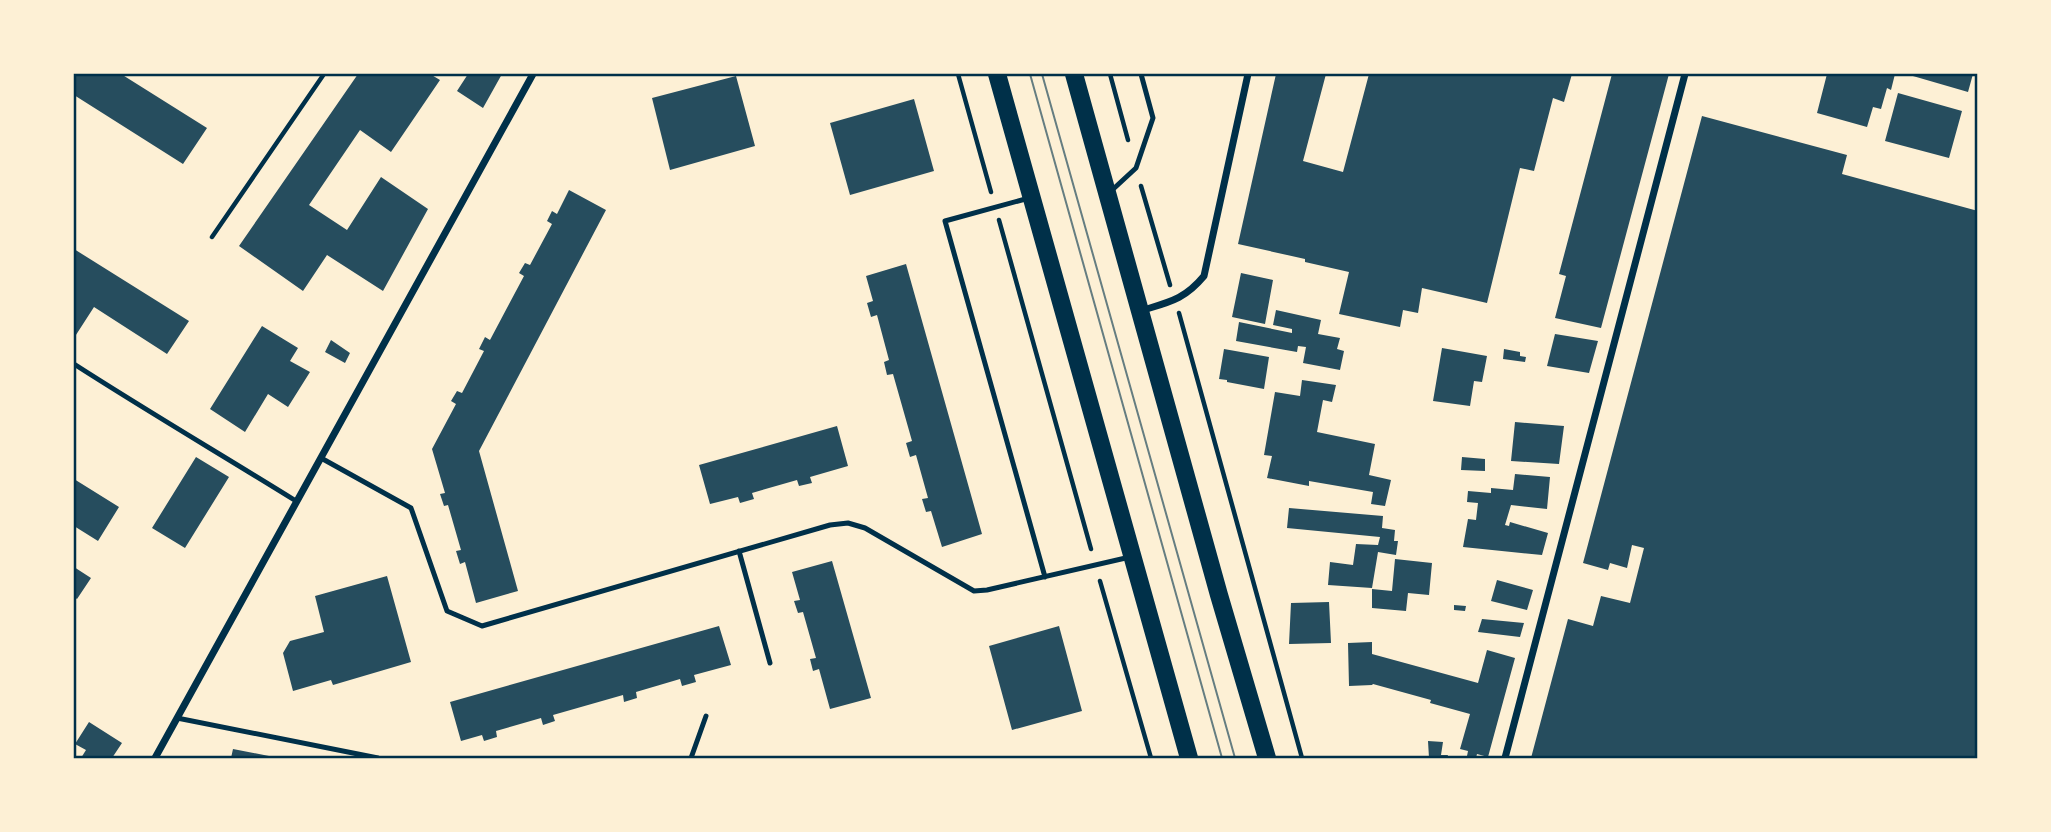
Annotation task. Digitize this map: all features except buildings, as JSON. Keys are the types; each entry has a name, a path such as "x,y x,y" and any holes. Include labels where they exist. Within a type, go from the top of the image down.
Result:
{"main road":[{"path":"997,74 1189,758"},
{"path":"1074,74 1267,758"}],"street":[{"path":"155,758 533,74"},
{"path":"1140,311 1175,300 1193,289 1204,276 1248,74"},
{"path":"1505,758 1685,74"}],"lane":[{"path":"1107,194 1136,168 1153,118 1141,74"},
{"path":"1032,197 945,221 1045,578"},
{"path":"74,363 141,408 296,501"},
{"path":"321,458 411,508 447,611 482,626 830,525 848,523 865,528 974,591 1045,578 1133,557"},
{"path":"739,551 769,663"},
{"path":"691,758 706,716"},
{"path":"177,718 378,758"}],"path":[{"path":"212,237 324,74"},
{"path":"958,74 1151,758"},
{"path":"1110,74 1302,758"}],"tram line":[{"path":"1030,74 1222,758"},
{"path":"1042,74 1235,758"}]}
